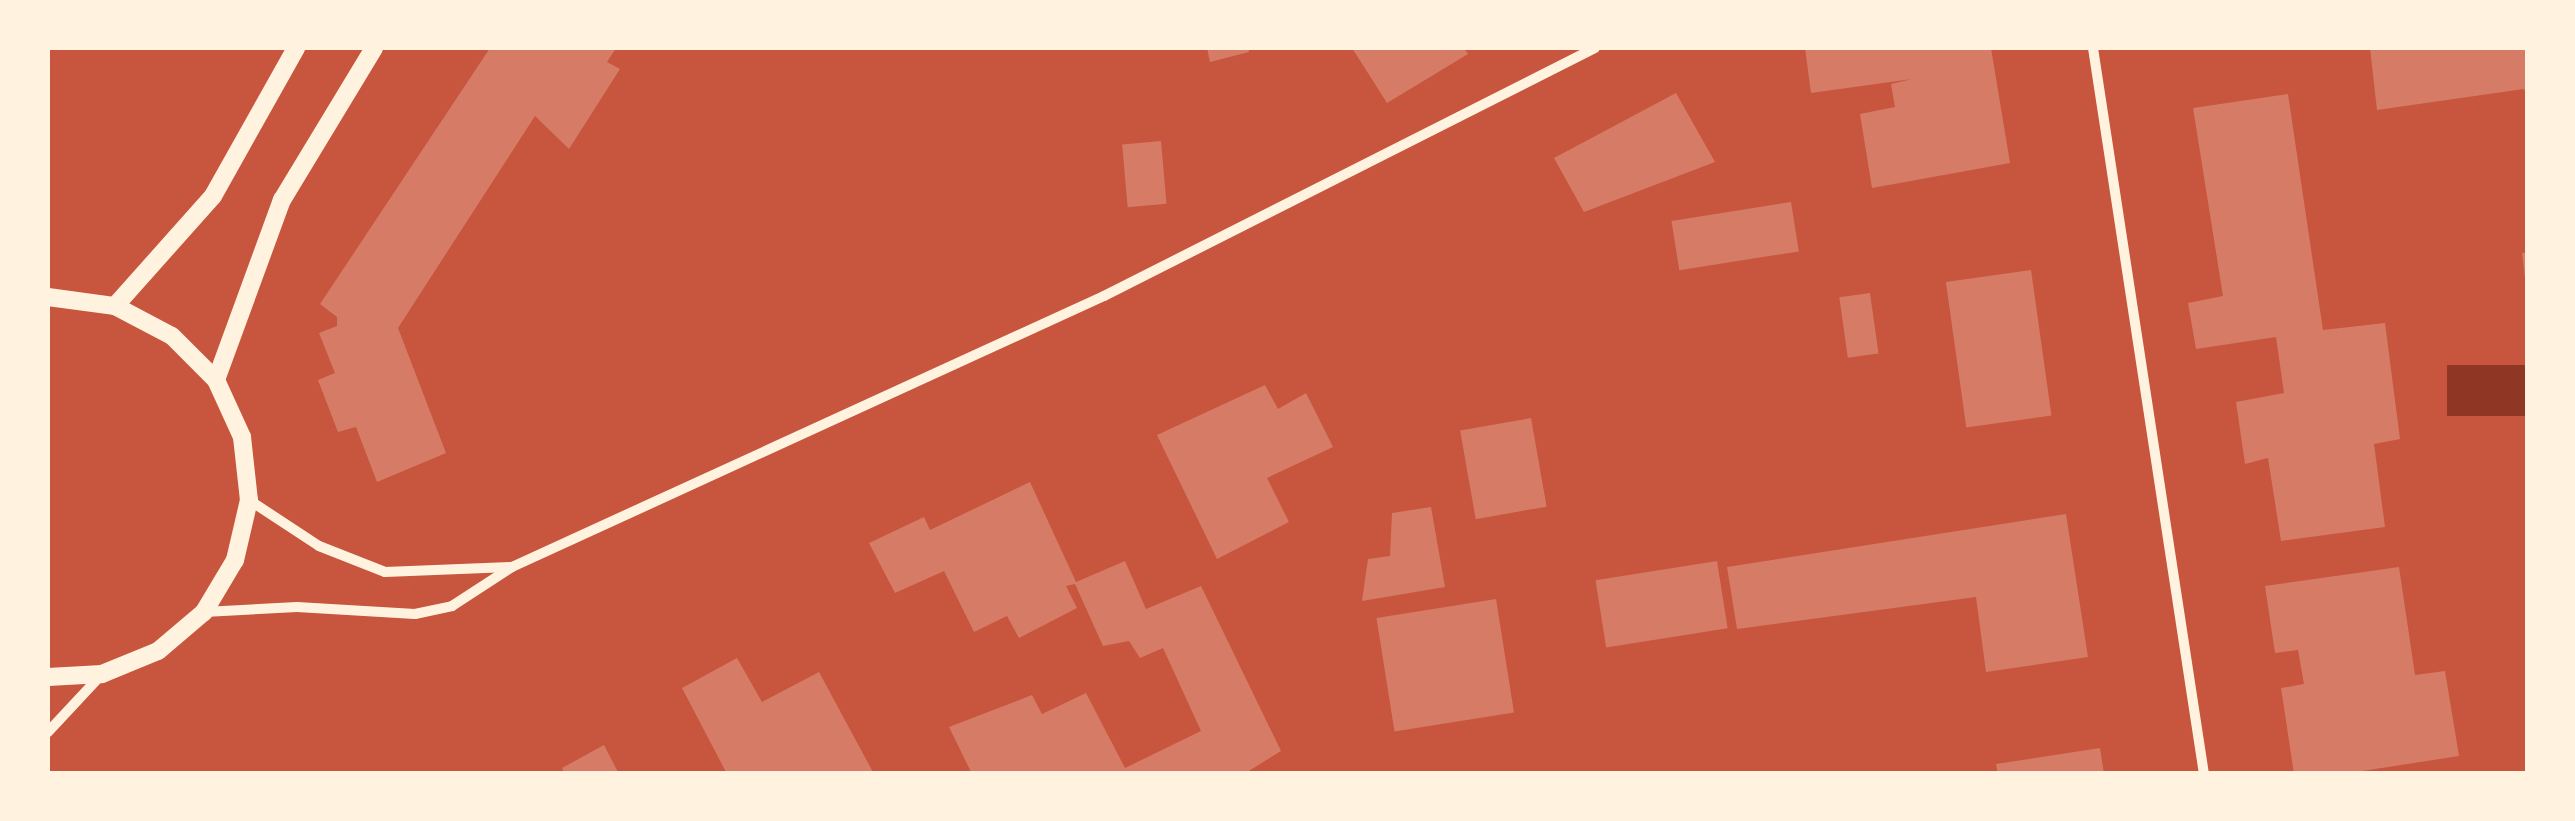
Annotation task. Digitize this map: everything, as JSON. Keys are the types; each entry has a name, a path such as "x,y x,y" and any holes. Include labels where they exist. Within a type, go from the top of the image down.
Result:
{"street":[{"path":"116,306 213,196 296,48"},
{"path":"216,380 282,200 374,48"},
{"path":"204,612 297,607 415,614 470,598 512,566 1104,296 1594,48"},
{"path":"2093,48 2204,774"},
{"path":"48,297 116,306 172,336 216,380 242,438 249,500 235,560 204,612 158,652 102,674 48,678"},
{"path":"249,500 319,546 385,572 512,566"},
{"path":"48,732 102,674"}],"shaded area":[{"path":"2447,365 2527,365 2527,416 2447,416"}],"building":[{"path":"490,48 616,48 607,62 620,69 569,149 535,116 398,328 446,453 377,482 356,427 338,432 318,380 335,373 319,333 337,326 337,317 320,304"},
{"path":"1207,48 1248,48 1249,52 1210,62"},
{"path":"1352,48 1464,48 1468,54 1387,103"},
{"path":"1805,48 1991,48 2010,163 1872,188 1860,114 1895,107 1891,84 1912,79 1811,93"},
{"path":"2370,48 2528,48 2528,99 2524,89 2377,110"},
{"path":"1676,93 1715,162 1584,212 1554,158"},
{"path":"2288,94 2323,330 2385,323 2400,439 2374,444 2385,527 2281,541 2268,458 2245,464 2236,402 2284,393 2276,337 2196,349 2188,303 2223,296 2193,108"},
{"path":"1161,141 1166,204 1128,207 1122,144"},
{"path":"1791,202 1799,251 1679,270 1671,221"},
{"path":"2522,253 2528,253 2528,278 2525,278"},
{"path":"2031,270 2051,416 1966,428 1946,282"},
{"path":"1870,293 1878,353 1848,358 1839,297"},
{"path":"1265,385 1278,409 1306,393 1333,447 1267,478 1289,522 1217,559 1157,435"},
{"path":"1531,418 1547,507 1476,519 1460,431"},
{"path":"1030,482 1076,582 1125,561 1146,609 1201,586 1281,751 1244,774 972,774 949,727 1032,695 1042,714 1086,693 1125,768 1201,731 1163,648 1140,658 1129,641 1103,646 1075,584 1066,586 1077,608 1019,638 1007,616 974,632 944,571 895,593 869,543 924,517 930,530"},
{"path":"1431,507 1445,587 1362,601 1368,559 1390,556 1392,513"},
{"path":"2066,514 2088,657 1986,672 1976,597 1737,629 1727,567"},
{"path":"1717,561 1728,628 1606,647 1596,580"},
{"path":"2399,567 2415,675 2445,671 2459,756 2343,774 2294,774 2281,688 2304,684 2298,650 2275,653 2265,586"},
{"path":"1496,599 1514,713 1394,732 1376,618"},
{"path":"737,658 762,702 819,672 874,774 727,774 682,688"},
{"path":"604,745 619,774 565,774 562,768"},
{"path":"2100,748 2104,774 1998,774 1996,764"}]}
